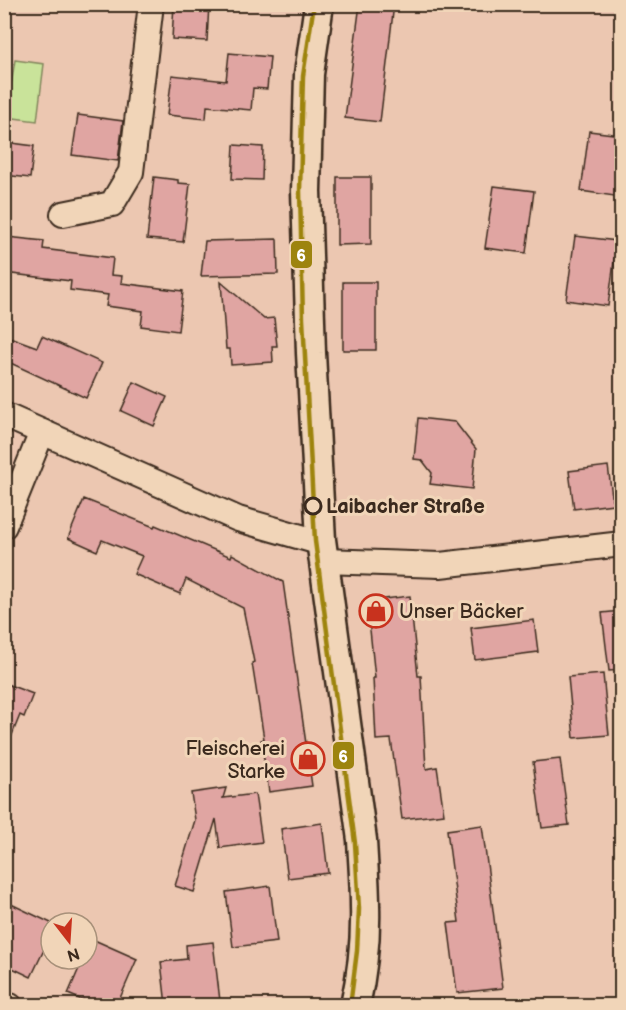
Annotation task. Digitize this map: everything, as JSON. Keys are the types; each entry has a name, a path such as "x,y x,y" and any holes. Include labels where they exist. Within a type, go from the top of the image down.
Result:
{"street":[{"path":"63,214 112,204 131,172 151,4"},
{"path":"319,4 309,74 306,191 311,353 322,551 362,840 365,908 363,950 355,1005"},
{"path":"4,415 238,519 315,541 322,551 440,565 621,544"},
{"path":"4,526 42,432"},
{"path":"4,1003 10,1005"}],"green space":[{"path":"15,60 44,64 37,121 6,117"}],"building":[{"path":"174,4 209,4 207,41 172,39"},
{"path":"360,4 394,4 380,122 345,118"},
{"path":"229,53 270,57 267,89 253,88 251,110 207,106 206,119 167,115 172,75 226,81"},
{"path":"78,115 123,121 118,161 72,155"},
{"path":"589,131 621,135 621,197 581,191"},
{"path":"4,142 34,146 30,178 4,175"},
{"path":"234,145 263,147 262,180 232,179"},
{"path":"154,177 190,184 183,242 147,239"},
{"path":"337,177 371,177 371,244 337,245"},
{"path":"494,186 534,191 526,253 485,248"},
{"path":"575,236 617,241 608,306 566,300"},
{"path":"7,237 44,241 43,249 113,258 111,275 122,276 121,283 183,291 178,331 141,326 143,311 106,306 108,295 70,290 71,281 4,273"},
{"path":"277,239 278,274 201,276 205,241"},
{"path":"221,282 264,319 274,318 277,346 272,346 273,362 231,365 230,349 226,349"},
{"path":"343,282 376,282 376,350 343,350"},
{"path":"4,335 37,347 42,336 102,363 86,398 4,360"},
{"path":"134,382 167,397 154,426 121,411"},
{"path":"418,418 455,422 476,449 472,489 430,484 432,473 422,460 414,459"},
{"path":"608,466 613,504 574,509 569,471"},
{"path":"84,499 154,527 155,525 231,557 232,554 283,582 312,786 269,792 261,740 264,739 252,663 254,662 243,608 186,579 180,594 134,574 142,556 102,540 97,551 68,538"},
{"path":"410,596 418,676 421,676 426,769 437,767 444,814 402,819 391,739 376,740 373,678 375,678 367,601"},
{"path":"621,611 621,670 609,671 602,613"},
{"path":"534,620 538,652 475,660 471,628"},
{"path":"603,674 609,735 574,738 568,677"},
{"path":"4,683 33,694 24,717 20,715 6,750 4,750"},
{"path":"560,759 569,825 542,828 533,762"},
{"path":"226,788 223,798 255,794 262,842 220,848 216,819 194,892 175,886 195,820 191,793"},
{"path":"322,823 328,873 288,878 281,829"},
{"path":"482,825 503,988 457,993 448,923 459,922 447,830"},
{"path":"270,886 277,942 233,947 226,892"},
{"path":"11,904 39,917 39,960 31,977 4,964 4,917"},
{"path":"99,942 137,959 117,1005 94,1005 68,994 78,971 99,971"},
{"path":"213,942 220,1001 206,1002 206,1005 166,1005 161,962 187,959 186,945"}],"transit line":[{"name":"6","path":"314,4 303,76 300,191 303,319 315,541 355,843 359,909 357,951 350,1006"}],"place":[{"name":"Laibacher Straße","path":"313,506"},
{"name":"Unser Bäcker","path":"376,611"},
{"name":"Fleischerei Starke","path":"308,759"}]}
